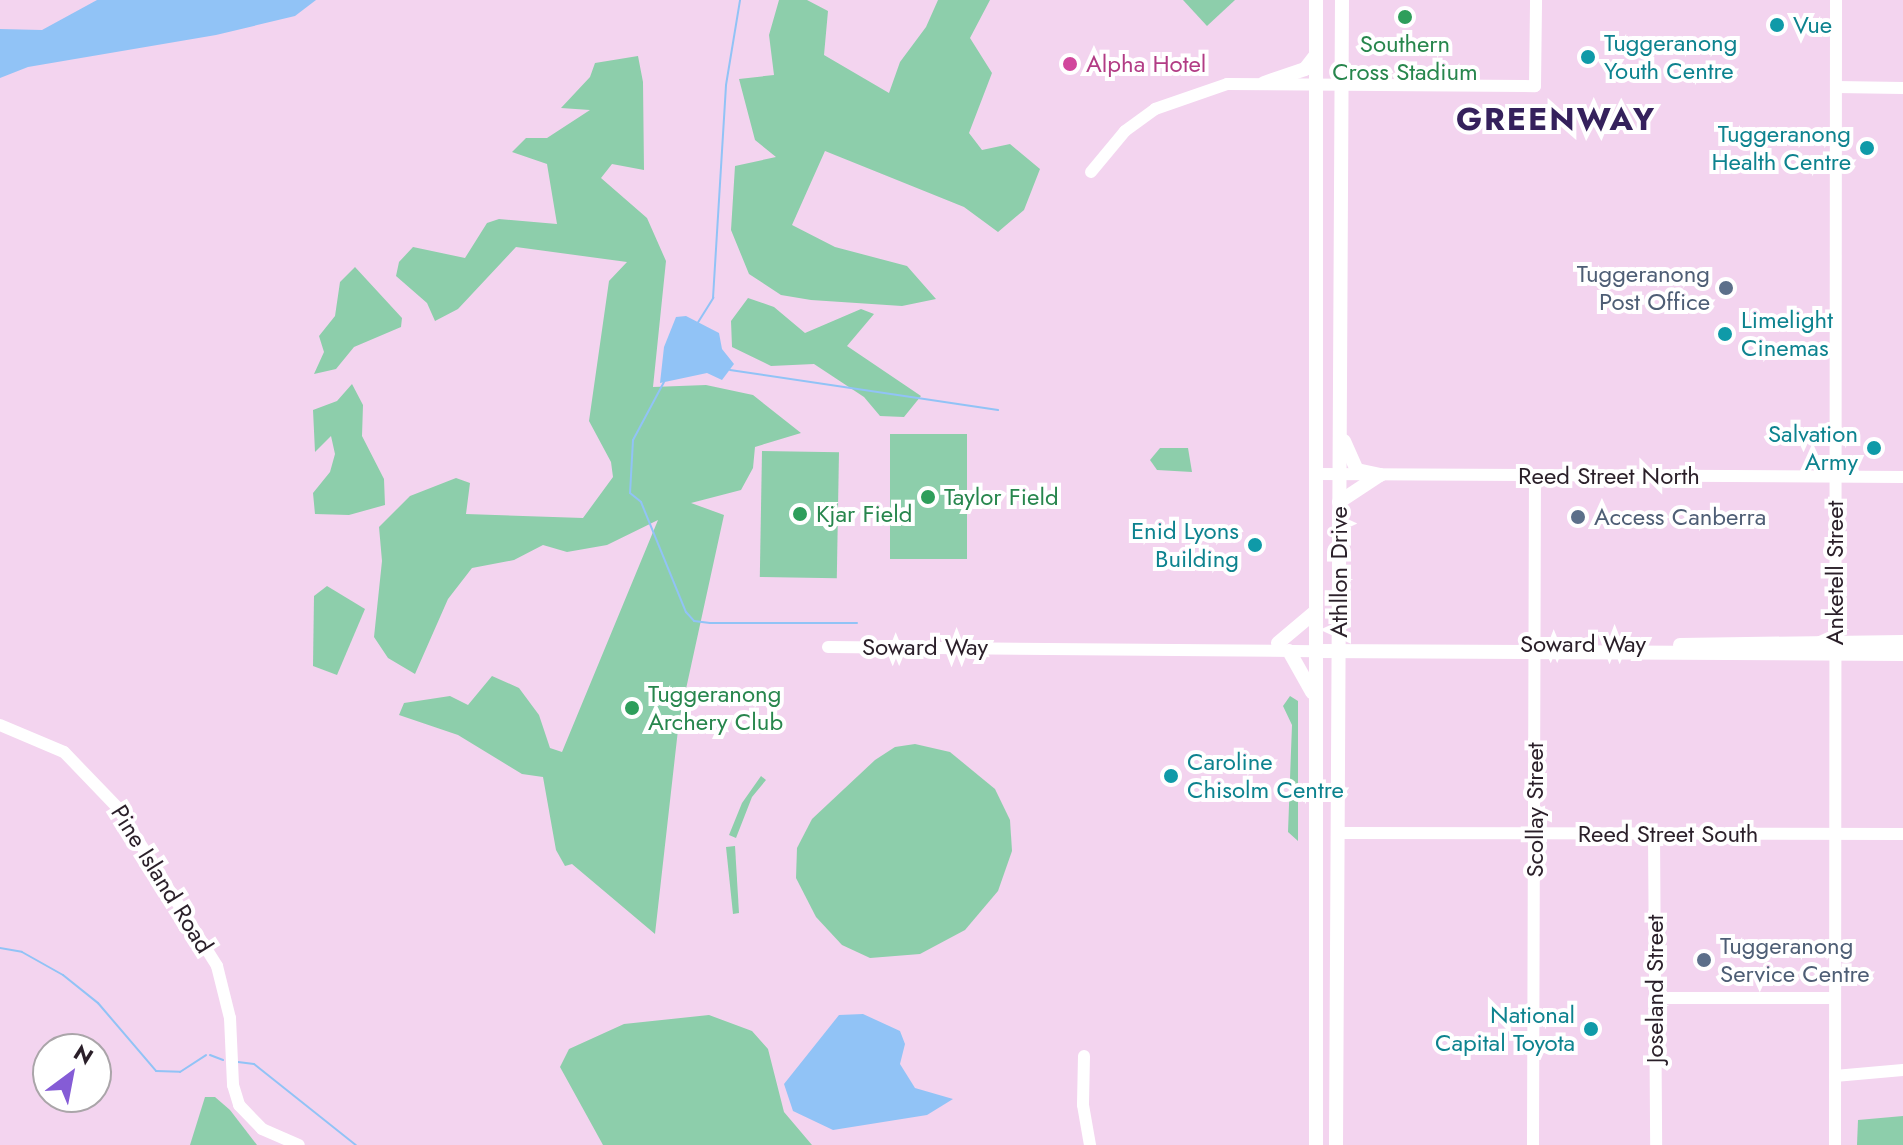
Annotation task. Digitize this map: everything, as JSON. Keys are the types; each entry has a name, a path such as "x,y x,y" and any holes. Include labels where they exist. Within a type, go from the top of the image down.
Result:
{"main road":[{"name":"Athllon Drive","path":"1316,0 1316,1145"},
{"name":"Athllon Drive","path":"1336,1145 1342,0"},
{"path":"1264,83 1305,69 1316,55"},
{"path":"1340,425 1351,463 1363,472 1380,475"},
{"path":"1339,502 1380,475"},
{"path":"1316,611 1283,647 1316,700"},
{"name":"Soward Way","path":"1316,647 1835,648 1903,642"},
{"name":"Soward Way","path":"1835,648 1903,654"},
{"path":"1316,799 1320,824 1337,833 1322,845 1316,890"}],"street":[{"path":"1091,172 1125,131 1155,109 1210,88 1264,83 1535,86 1536,0"},
{"name":"Anketell Street","path":"1835,1145 1836,0"},
{"path":"1836,87 1903,88"},
{"name":"Reed Street North","path":"1316,474 1903,477"},
{"name":"Scollay Street","path":"1533,1145 1535,476"},
{"name":"Soward Way","path":"828,647 1316,647"},
{"name":"Pine Island Road","path":"3,724 64,752 117,807 217,966 230,1018 233,1085 239,1105 262,1129 299,1145"},
{"name":"Reed Street South","path":"1337,833 1903,834"},
{"name":"Joseland Street","path":"1654,834 1656,1145"},
{"path":"1655,998 1835,998"},
{"path":"1084,1056 1083,1105 1090,1145"},
{"path":"1835,1076 1903,1070"}],"green space":[{"path":"779,0 807,0 828,11 824,55 889,93 900,62 926,27 938,0 990,0 970,38 992,73 969,133 982,150 1010,144 1040,169 1024,210 998,232 964,207 825,151 792,225 835,247 907,266 936,299 902,306 811,300 781,295 749,274 731,230 735,166 776,157 755,140 739,79 774,75 769,35"},
{"path":"1183,0 1235,0 1207,26"},
{"path":"638,56 643,82 644,170 612,164 601,178 647,218 666,261 653,387 706,385 753,395 801,433 755,447 753,468 741,490 691,503 724,515 679,721 655,934 572,864 565,866 556,850 543,777 522,774 458,735 399,715 404,703 450,696 468,705 492,676 519,688 539,715 550,748 562,752 658,520 607,545 567,552 543,545 514,560 472,568 448,599 415,674 388,658 374,637 382,561 379,527 410,496 456,478 470,483 466,514 583,518 613,477 611,462 589,421 609,281 627,262 516,247 458,309 435,321 427,303 396,276 399,262 413,247 465,258 487,223 499,219 557,224 547,164 512,152 526,138 547,138 590,110 561,108 590,77 595,63"},
{"path":"355,267 402,318 401,327 354,347 336,369 314,374 324,352 319,336 335,316 340,282"},
{"path":"748,298 774,307 805,333 861,309 874,314 847,346 921,396 904,417 880,416 864,397 814,364 771,366 732,347 731,321"},
{"path":"352,384 363,405 362,436 384,479 385,505 349,515 315,514 313,493 330,472 335,454 331,436 315,452 313,410 337,401"},
{"name":"Taylor Field","path":"890,434 967,434 967,559 890,559"},
{"path":"1160,448 1188,448 1192,472 1157,470 1150,460"},
{"name":"Kjar Field","path":"762,451 839,452 837,578 760,577"},
{"path":"327,586 365,609 337,675 313,666 314,596"},
{"path":"1290,696 1298,701 1298,841 1288,832 1292,725 1283,706"},
{"path":"915,744 950,752 995,789 1010,820 1012,851 998,891 965,930 920,954 870,958 842,945 816,917 796,878 797,848 812,819 875,760 895,747"},
{"path":"761,776 766,780 752,797 736,838 729,835 742,803"},
{"path":"735,846 739,913 733,914 726,847"},
{"path":"709,1015 752,1031 768,1049 784,1112 812,1145 603,1145 560,1067 569,1049 624,1024"},
{"path":"205,1097 215,1097 230,1110 257,1145 190,1145"},
{"path":"1903,1116 1903,1145 1857,1145 1858,1120"}],"water":[{"path":"97,0 316,0 295,16 216,35 28,67 0,78 0,29 42,30"},
{"path":"686,316 719,333 722,349 734,364 722,380 707,373 660,383 664,347 676,317"},
{"path":"863,1014 900,1031 905,1044 900,1064 915,1088 953,1099 927,1115 833,1130 793,1111 784,1084 839,1015"}],"waterway":[{"path":"697,324 713,298 726,85 740,0"},
{"path":"730,370 998,410"},
{"path":"664,382 633,440 630,493 641,502 686,612 694,621 710,623 857,623"},
{"path":"0,948 22,952 63,975 98,1003 156,1071 180,1072 206,1055"},
{"path":"210,1055 223,1060"},
{"path":"238,1062 254,1064 356,1145"}],"place":[{"name":"Southern Cross Stadium","path":"1405,17"},
{"name":"Vue","path":"1777,25"},
{"name":"Tuggeranong Youth Centre","path":"1588,57"},
{"name":"Alpha Hotel","path":"1070,64"},
{"name":"Tuggeranong Health Centre","path":"1867,148"},
{"name":"Tuggeranong Post Office","path":"1726,288"},
{"name":"Limelight Cinemas","path":"1725,334"},
{"name":"Salvation Army","path":"1874,448"},
{"name":"Taylor Field","path":"928,497"},
{"name":"Kjar Field","path":"800,514"},
{"name":"Access Canberra","path":"1578,517"},
{"name":"Enid Lyons Building","path":"1255,545"},
{"name":"Tuggeranong Archery Club","path":"632,708"},
{"name":"Caroline Chisolm Centre","path":"1171,776"},
{"name":"Tuggeranong Service Centre","path":"1704,960"},
{"name":"National Capital Toyota","path":"1591,1029"}],"district":[{"name":"GREENWAY","path":"1556,119"}]}
